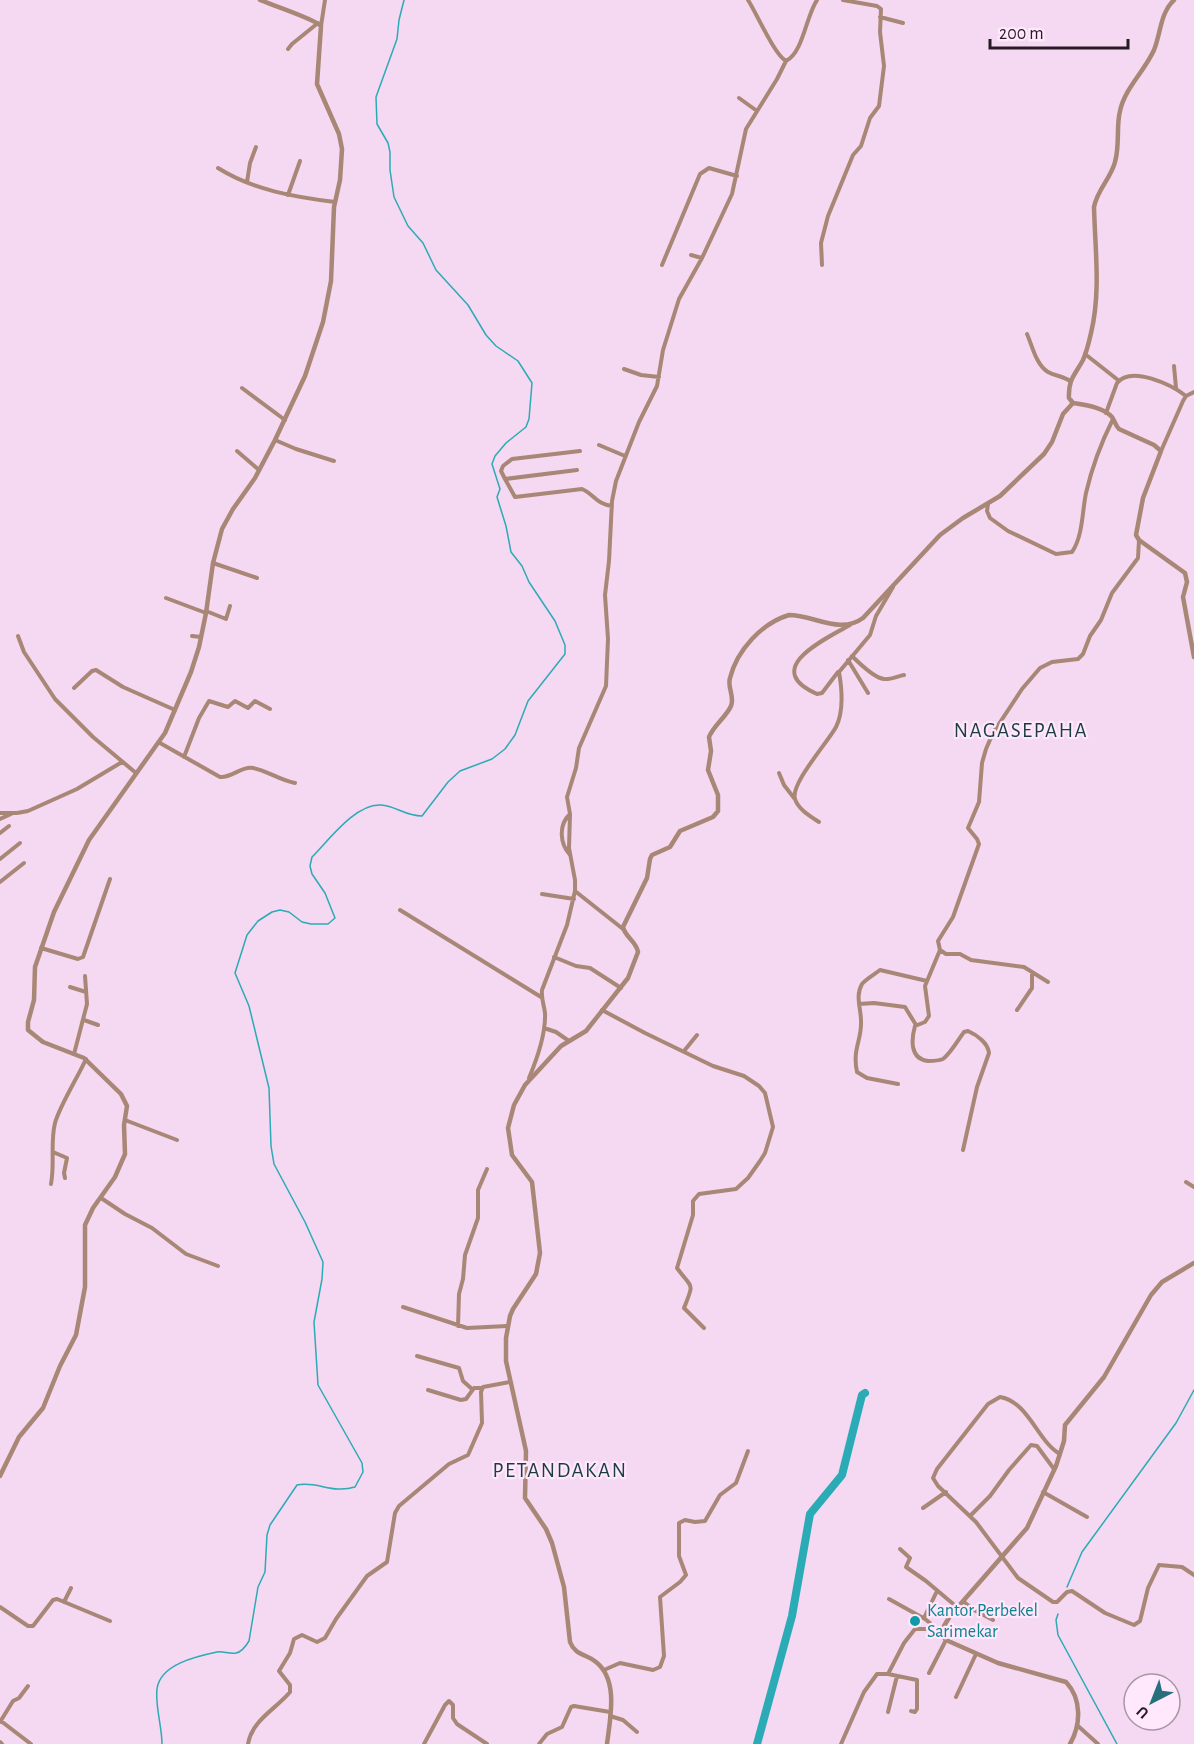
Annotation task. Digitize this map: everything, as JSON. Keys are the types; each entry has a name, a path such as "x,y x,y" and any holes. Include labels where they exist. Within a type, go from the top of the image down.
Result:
{"street":[{"path":"260,0 320,24"},
{"path":"0,1476 19,1437 43,1408 60,1366 76,1335 86,1278 84,1229 87,1219 124,1160 124,1120 127,1106 123,1098 86,1059 43,1042 28,1028 34,1000 34,970 54,912 84,849 160,743 175,710 191,672 201,637 213,563 225,521 259,470 285,420 308,369 329,301 335,202 340,180 341,143 317,84 320,24 325,0"},
{"path":"748,0 766,30 775,52 786,61"},
{"path":"607,1744 610,1684 604,1670 597,1662 576,1651 570,1642 564,1587 552,1543 546,1529 525,1498 526,1451 505,1354 507,1326 513,1309 536,1274 540,1253 532,1182 512,1155 508,1136 510,1117 529,1079 544,1028 545,1013 541,997 574,899 567,796 576,768 579,748 606,686 608,639 604,596 616,481 659,377 663,350 676,306 729,201 737,176 744,133 786,61 794,53 817,0"},
{"path":"822,265 820,243 828,216 853,155 861,146 870,118 879,106 884,66 880,9 877,6 843,0"},
{"path":"1161,452 1154,445 1119,429 1106,413 1074,403 1069,398 1070,381 1085,354 1096,307 1094,207 1096,197 1112,172 1116,161 1118,117 1124,98 1149,60 1166,10 1174,0"},
{"path":"880,17 903,23"},
{"path":"288,49 320,24"},
{"path":"739,98 757,111"},
{"path":"247,182 250,163 256,147"},
{"path":"288,195 300,161"},
{"path":"218,168 231,176 288,195 335,202"},
{"path":"662,265 700,174 709,168 737,176"},
{"path":"691,255 702,258"},
{"path":"1027,334 1044,370 1061,375 1070,381"},
{"path":"1085,354 1119,380"},
{"path":"1174,366 1176,389"},
{"path":"624,369 649,377 659,377"},
{"path":"1106,413 1119,380 1129,376 1143,377 1176,389 1186,396"},
{"path":"242,388 285,420"},
{"path":"1194,392 1186,396 1161,452 1141,505 1136,528 1139,540 1185,573 1187,582 1184,597 1194,657"},
{"path":"894,586 876,616 870,635 822,693 817,694 800,683 794,671 800,658 808,650 859,621 870,612 940,535 1010,487 1044,454 1052,442 1063,414 1074,403"},
{"path":"988,504 987,512 990,518 1008,531 1056,554 1072,552 1077,545 1091,475 1100,444 1113,419"},
{"path":"275,440 334,461"},
{"path":"600,445 625,456"},
{"path":"237,451 259,470"},
{"path":"580,451 512,459 503,466 501,471 515,497 582,489 600,504 612,506"},
{"path":"505,480 577,470"},
{"path":"916,1025 926,1021 929,1016 927,981 940,950 938,940 953,916 979,844 968,828 980,802 982,763 989,740 1012,703 1040,668 1052,662 1078,659 1083,654 1112,593 1138,558 1139,540"},
{"path":"213,563 257,578"},
{"path":"166,598 226,619 230,606"},
{"path":"623,929 647,878 651,857 654,853 670,847 680,831 713,817 720,808 718,795 708,770 711,751 709,737 731,706 733,700 729,679 738,659 749,643 771,624 789,615 798,615 836,625 850,625"},
{"path":"18,636 24,652 55,699 93,737 137,774"},
{"path":"192,636 201,637"},
{"path":"852,656 863,668 880,678 888,679 904,675"},
{"path":"848,660 868,693"},
{"path":"74,688 96,670 123,687 175,710"},
{"path":"795,798 803,774 837,722 841,700 839,672"},
{"path":"184,757 199,718 209,701 226,707 235,701 248,708 255,700 270,709"},
{"path":"160,743 220,777 252,768 280,780 295,783"},
{"path":"0,813 28,811 77,789 122,762"},
{"path":"779,772 784,785 800,808 819,822"},
{"path":"0,819 12,813"},
{"path":"570,814 564,821 562,838 571,856"},
{"path":"0,833 9,826"},
{"path":"0,859 20,843"},
{"path":"0,882 24,863"},
{"path":"1,873 5,878"},
{"path":"40,948 78,959 83,957 110,879"},
{"path":"529,1079 569,1041 584,1034 632,972 638,952 623,929 575,891"},
{"path":"542,894 574,899"},
{"path":"400,910 541,997"},
{"path":"940,950 946,954 960,954 971,960 1020,966 1048,982"},
{"path":"554,957 577,966 590,968 621,988"},
{"path":"898,1084 867,1078 857,1072 855,1050 861,1020 859,993 863,982 879,970 927,981"},
{"path":"1017,1010 1032,988 1032,973"},
{"path":"74,1053 87,1004 85,976"},
{"path":"70,987 86,992"},
{"path":"859,1004 905,1007 916,1025 914,1051 916,1056 925,1060 936,1061 945,1058 964,1032 968,1031 977,1036 988,1048 989,1053 977,1087 963,1150"},
{"path":"602,1010 713,1066 744,1076 765,1093 773,1127 765,1153 739,1187 699,1194 693,1201 693,1215 677,1268 689,1280 691,1287 684,1308 704,1328"},
{"path":"84,1020 98,1025"},
{"path":"544,1028 556,1032 569,1041"},
{"path":"684,1051 697,1035"},
{"path":"51,1184 56,1123 86,1059"},
{"path":"124,1120 177,1140"},
{"path":"52,1152 68,1158 65,1178"},
{"path":"458,1326 459,1294 465,1255 478,1218 478,1190 487,1169"},
{"path":"1186,1182 1194,1187"},
{"path":"101,1198 129,1217 152,1228 186,1254 218,1266"},
{"path":"942,1633 945,1623 1027,1528 1060,1454 1066,1423 1104,1377 1154,1291 1165,1280 1194,1263"},
{"path":"403,1307 458,1326 476,1328 507,1326"},
{"path":"417,1356 459,1368 463,1381 472,1389 510,1382"},
{"path":"248,1744 252,1733 268,1712 290,1692 290,1685 279,1671 290,1653 294,1639 302,1635 317,1642 325,1638 367,1576 387,1562 395,1513 399,1506 449,1464 468,1455 482,1423 482,1388"},
{"path":"428,1390 461,1400 466,1399 472,1389"},
{"path":"1060,1454 1013,1403 1002,1397 996,1398 984,1409 934,1473 933,1478 970,1516 1024,1582 1053,1602 1057,1602 1067,1592 1072,1591 1098,1609 1134,1625 1140,1621 1149,1588 1159,1565 1182,1567 1194,1575"},
{"path":"970,1516 990,1496 1031,1445 1036,1446 1054,1469"},
{"path":"604,1670 620,1664 650,1670 662,1664 664,1656 660,1597 686,1575 679,1556 679,1523 685,1520 705,1521 720,1495 736,1483 748,1451"},
{"path":"923,1508 945,1492"},
{"path":"1043,1492 1087,1517"},
{"path":"900,1549 910,1558 906,1567 958,1608"},
{"path":"64,1602 71,1588"},
{"path":"924,1618 937,1591"},
{"path":"0,1607 28,1626 33,1626 54,1599 110,1621"},
{"path":"889,1599 924,1618 930,1623 932,1630"},
{"path":"964,1602 993,1620"},
{"path":"888,1674 914,1630 917,1628 942,1633 946,1640 1002,1665 1066,1682 1077,1699 1077,1725 1070,1744"},
{"path":"929,1673 946,1640"},
{"path":"956,1697 976,1654"},
{"path":"841,1744 866,1687 877,1674 888,1674 918,1682 917,1709 911,1712"},
{"path":"888,1712 897,1676"},
{"path":"28,1686 19,1698 13,1701 0,1721 31,1744"},
{"path":"424,1744 449,1701 453,1705 453,1718 457,1724 487,1744"},
{"path":"539,1744 547,1734 562,1727 574,1706 610,1714 625,1720 637,1732"},
{"path":"1077,1725 1098,1744"}],"waterway":[{"path":"162,1744 157,1696 160,1680 172,1667 181,1663 217,1652 236,1653 247,1645 258,1587 265,1572 267,1535 270,1525 297,1485 347,1489 355,1487 363,1472 362,1463 318,1385 314,1322 323,1262 274,1164 271,1146 269,1088 249,1006 235,973 247,935 258,921 280,910 289,912 302,922 311,924 328,924 335,918 325,893 312,874 310,866 312,857 353,816 372,806 381,805 422,816 448,782 460,771 492,759 505,749 515,735 528,701 565,654 565,645 555,621 511,552 497,497 500,489 492,464 495,456 506,443 526,427 529,419 532,383 518,361 496,346 486,335 468,305 436,270 423,243 408,226 394,197 390,152 388,143 377,124 376,97 397,39 404,0"},
{"path":"1067,1587 1082,1552 1176,1423 1194,1390"},
{"path":"757,1744 792,1616 810,1514 842,1475 862,1395 865,1393"},
{"path":"1058,1614 1056,1620 1058,1635 1117,1744"}],"place":[{"name":"Kantor Perbekel Sarimekar","path":"915,1621"}],"district":[{"name":"NAGASEPAHA","path":"1021,730"},
{"name":"PETANDAKAN","path":"560,1470"}]}
